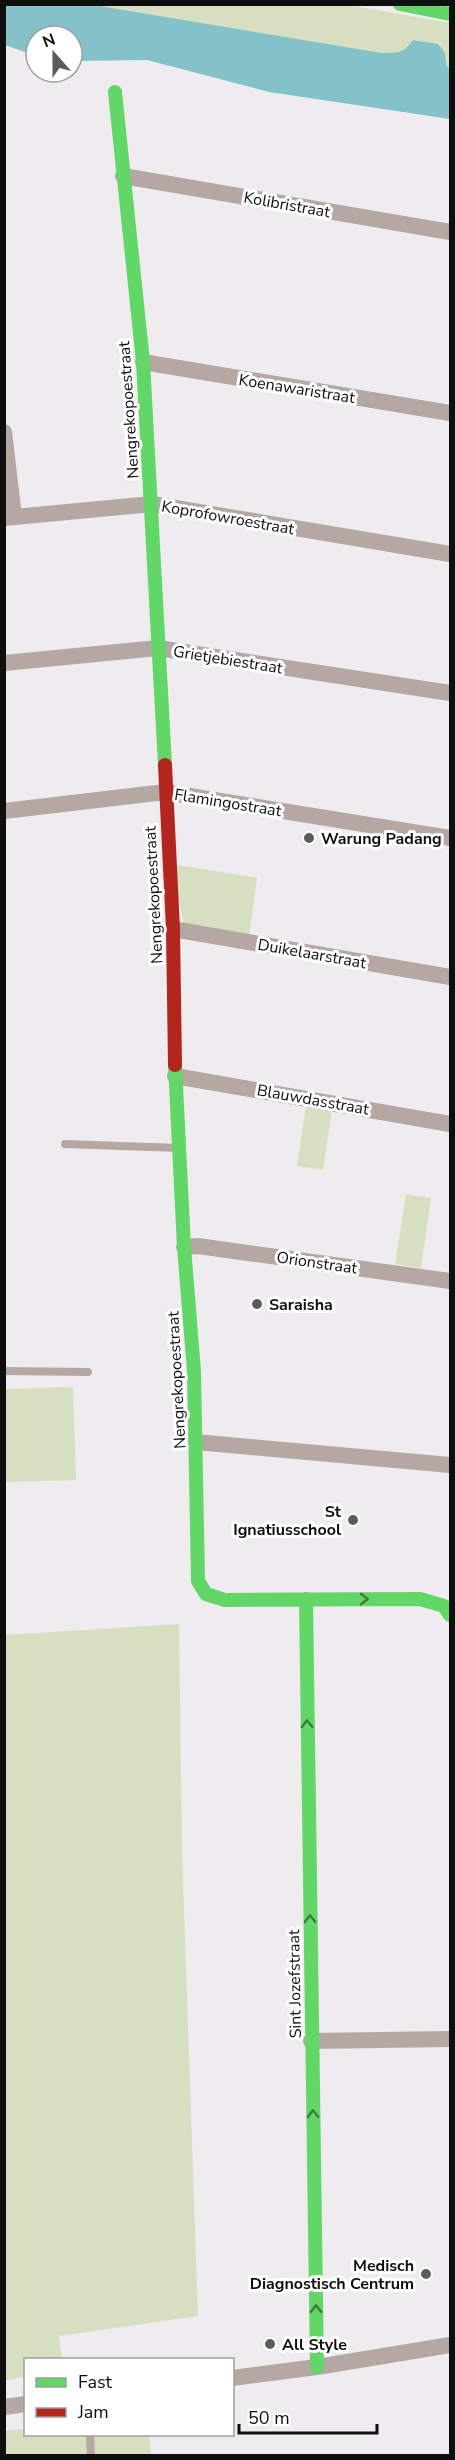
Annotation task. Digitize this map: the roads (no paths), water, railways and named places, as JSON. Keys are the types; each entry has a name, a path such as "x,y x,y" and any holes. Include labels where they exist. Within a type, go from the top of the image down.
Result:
{"street":[{"path":"399,4 450,14"},
{"name":"Nengrekopoestraat","path":"115,92 143,363 152,504 173,929 175,1076 184,1247 194,1371 198,1581 206,1594 225,1600 420,1599 444,1606 450,1615"},
{"name":"Kolibristraat","path":"123,176 450,232"},
{"name":"Koenawaristraat","path":"143,363 450,413"},
{"path":"4,432 9,517"},
{"name":"Koprofowroestraat","path":"9,517 152,504 450,554"},
{"name":"Grietjebiestraat","path":"4,663 158,648 450,693"},
{"name":"Flamingostraat","path":"4,811 165,792 450,838"},
{"name":"Duikelaarstraat","path":"173,929 450,977"},
{"name":"Blauwdasstraat","path":"175,1076 450,1124"},
{"name":"Orionstraat","path":"184,1247 198,1246 450,1281"},
{"path":"196,1442 450,1465"},
{"name":"Sint Jozefstraat","path":"306,1599 317,2367"},
{"path":"311,2041 450,2039"},
{"path":"234,2378 317,2367 450,2345"},
{"path":"4,2407 24,2404"}],"lane":[{"path":"65,1144 179,1148"},
{"path":"4,1371 88,1372"},
{"path":"90,2436 91,2456"}],"water":[{"path":"5,4 94,5 382,53 400,51 407,48 413,40 438,44 445,53 447,67 450,68 450,119 269,92 147,60 84,61 84,24 24,24 24,52 5,45"}],"place":[{"name":"Warung Padang","path":"309,838"},
{"name":"Saraisha","path":"257,1304"},
{"name":"St Ignatiusschool","path":"353,1520"},
{"name":"Medisch Diagnostisch Centrum","path":"426,2274"},
{"name":"All Style","path":"270,2344"}]}
